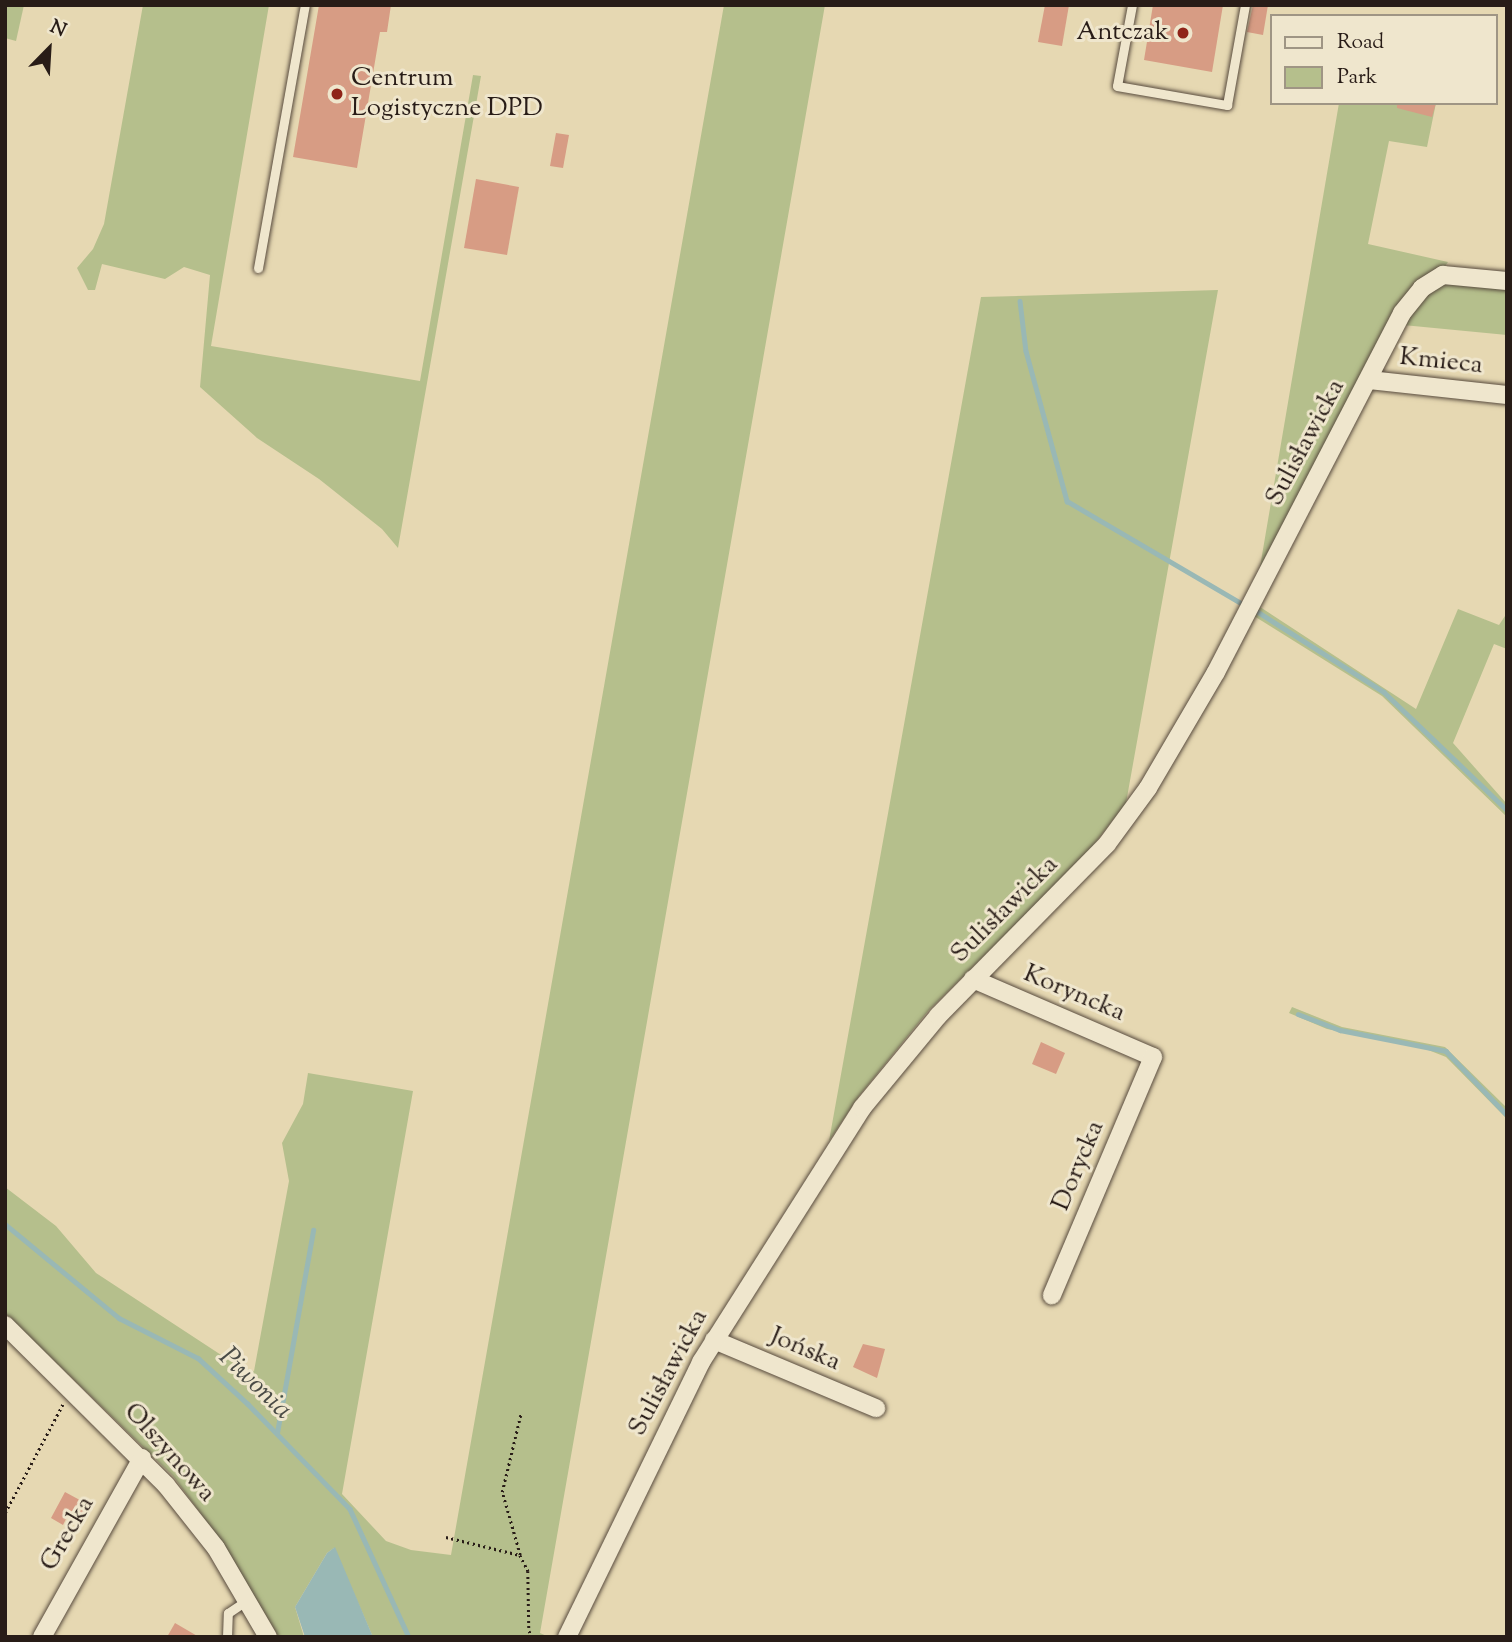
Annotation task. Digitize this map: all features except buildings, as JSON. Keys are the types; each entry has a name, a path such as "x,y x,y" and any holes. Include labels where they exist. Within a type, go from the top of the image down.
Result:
{"street":[{"name":"Sulisławicka","path":"567,1637 714,1340 862,1108 910,1048 973,979 1107,844 1148,788 1216,672 1402,313 1433,280 1453,274 1507,282"},
{"name":"Kmieca","path":"1369,380 1507,395"},
{"name":"Koryncka","path":"973,979 1153,1057"},
{"name":"Dorycka","path":"1052,1295 1153,1057"},
{"name":"Olszynowa","path":"5,1325 142,1458 191,1516 248,1599 268,1637"},
{"name":"Jońska","path":"714,1340 876,1408"},
{"name":"Grecka","path":"42,1637 142,1458"}],"lane":[{"path":"258,268 305,5"},
{"path":"1132,5 1117,86 1227,106 1245,5"},
{"path":"227,1637 229,1613 248,1599"}],"path":[{"path":"5,1513 70,1388"},
{"path":"521,1413 502,1492 520,1555 528,1571 529,1631 534,1637"},
{"path":"446,1537 520,1555"}],"green space":[{"path":"5,5 24,5 16,41 5,38"},
{"path":"143,5 269,5 211,346 420,381 473,75 481,76 398,548 382,529 319,479 257,438 200,387 210,275 184,267 165,279 102,264 95,290 88,290 77,268 93,249 104,224"},
{"path":"724,5 825,5 540,1633 549,1637 373,1637 334,1548 327,1553 295,1607 304,1637 279,1637 218,1537 173,1476 5,1313 5,1187 56,1226 96,1273 241,1368 254,1371 289,1181 282,1143 303,1104 308,1073 413,1091 342,1494 386,1541 411,1550 451,1555"},
{"path":"1339,105 1436,105 1427,147 1389,141 1368,244 1448,262 1342,411 1260,567"},
{"path":"1443,281 1507,288 1507,335 1403,325 1420,298"},
{"path":"1218,290 1126,803 1085,856 929,1010 859,1096 829,1141 981,297"},
{"path":"1260,607 1416,709 1458,609 1499,625 1507,613 1507,649 1494,644 1453,743 1507,804 1507,817 1382,696 1254,616"},
{"path":"1292,1007 1342,1027 1445,1047 1507,1108 1507,1119 1446,1057 1418,1046 1327,1029 1289,1013"}],"water":[{"path":"335,1547 373,1637 305,1637 295,1607 327,1553"}],"waterway":[{"path":"1020,301 1026,351 1067,501 1241,603"},
{"path":"1258,612 1384,692 1507,810"},
{"path":"1298,1014 1340,1030 1446,1051 1507,1115"},
{"name":"Piwonia","path":"5,1224 119,1318 198,1358 248,1404 350,1509 409,1637"},
{"path":"277,1433 313,1230"}],"place":[{"name":"Antczak","path":"1183,33"},
{"name":"Centrum Logistyczne DPD","path":"337,94"}]}
